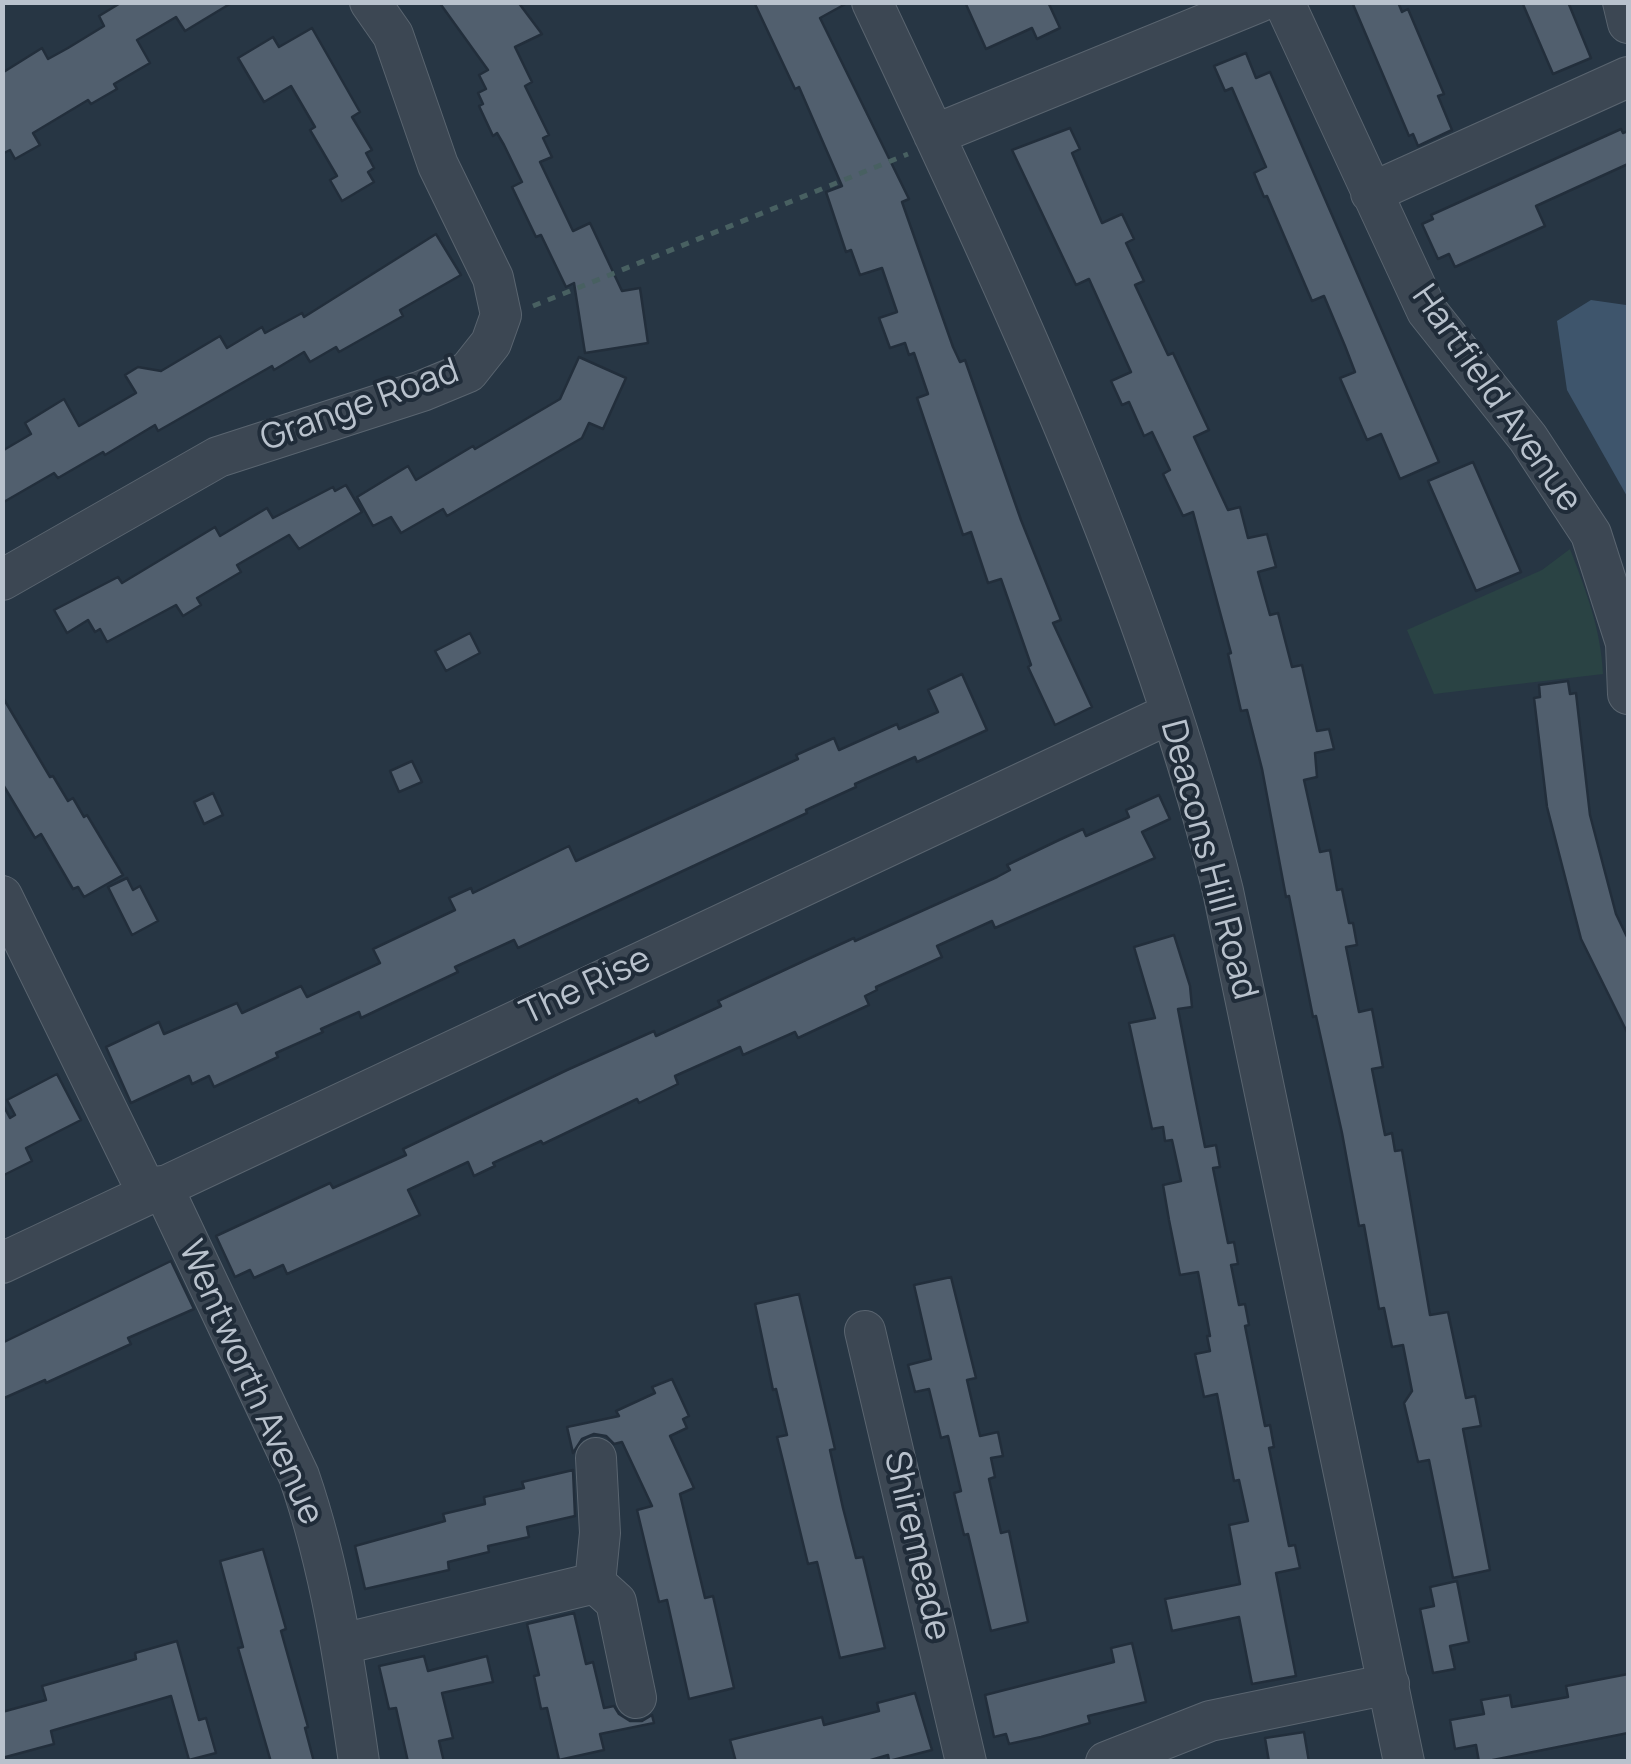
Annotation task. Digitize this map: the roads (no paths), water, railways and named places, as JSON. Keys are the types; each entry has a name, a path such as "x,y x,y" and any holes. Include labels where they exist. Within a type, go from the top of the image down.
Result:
{"street":[{"name":"Grange Road","path":"2,580 218,457 422,391 468,372 492,343 502,315 493,278 438,165 392,35 370,2"},
{"name":"Deacons Hill Road","path":"872,2 928,142 998,276 1092,500 1202,807 1404,1762"},
{"path":"928,142 1259,2"},
{"name":"Hartfield Avenue","path":"1284,2 1427,311 1528,438 1591,534 1626,642 1628,694"},
{"path":"1623,2 1628,23"},
{"path":"1371,192 1628,77"},
{"name":"The Rise","path":"2,1262 1171,713"},
{"name":"Wentworth Avenue","path":"2,896 155,1189 298,1476 317,1532 342,1644 360,1762"},
{"name":"Shiremeade","path":"865,1331 966,1762"},
{"path":"595,1583 600,1533 596,1458"},
{"path":"342,1644 595,1583"},
{"path":"595,1583 616,1602 636,1698"},
{"path":"1106,1762 1210,1721 1389,1684"}],"water":[{"path":"1591,300 1626,305 1628,310 1628,498 1567,390 1557,321"}]}
